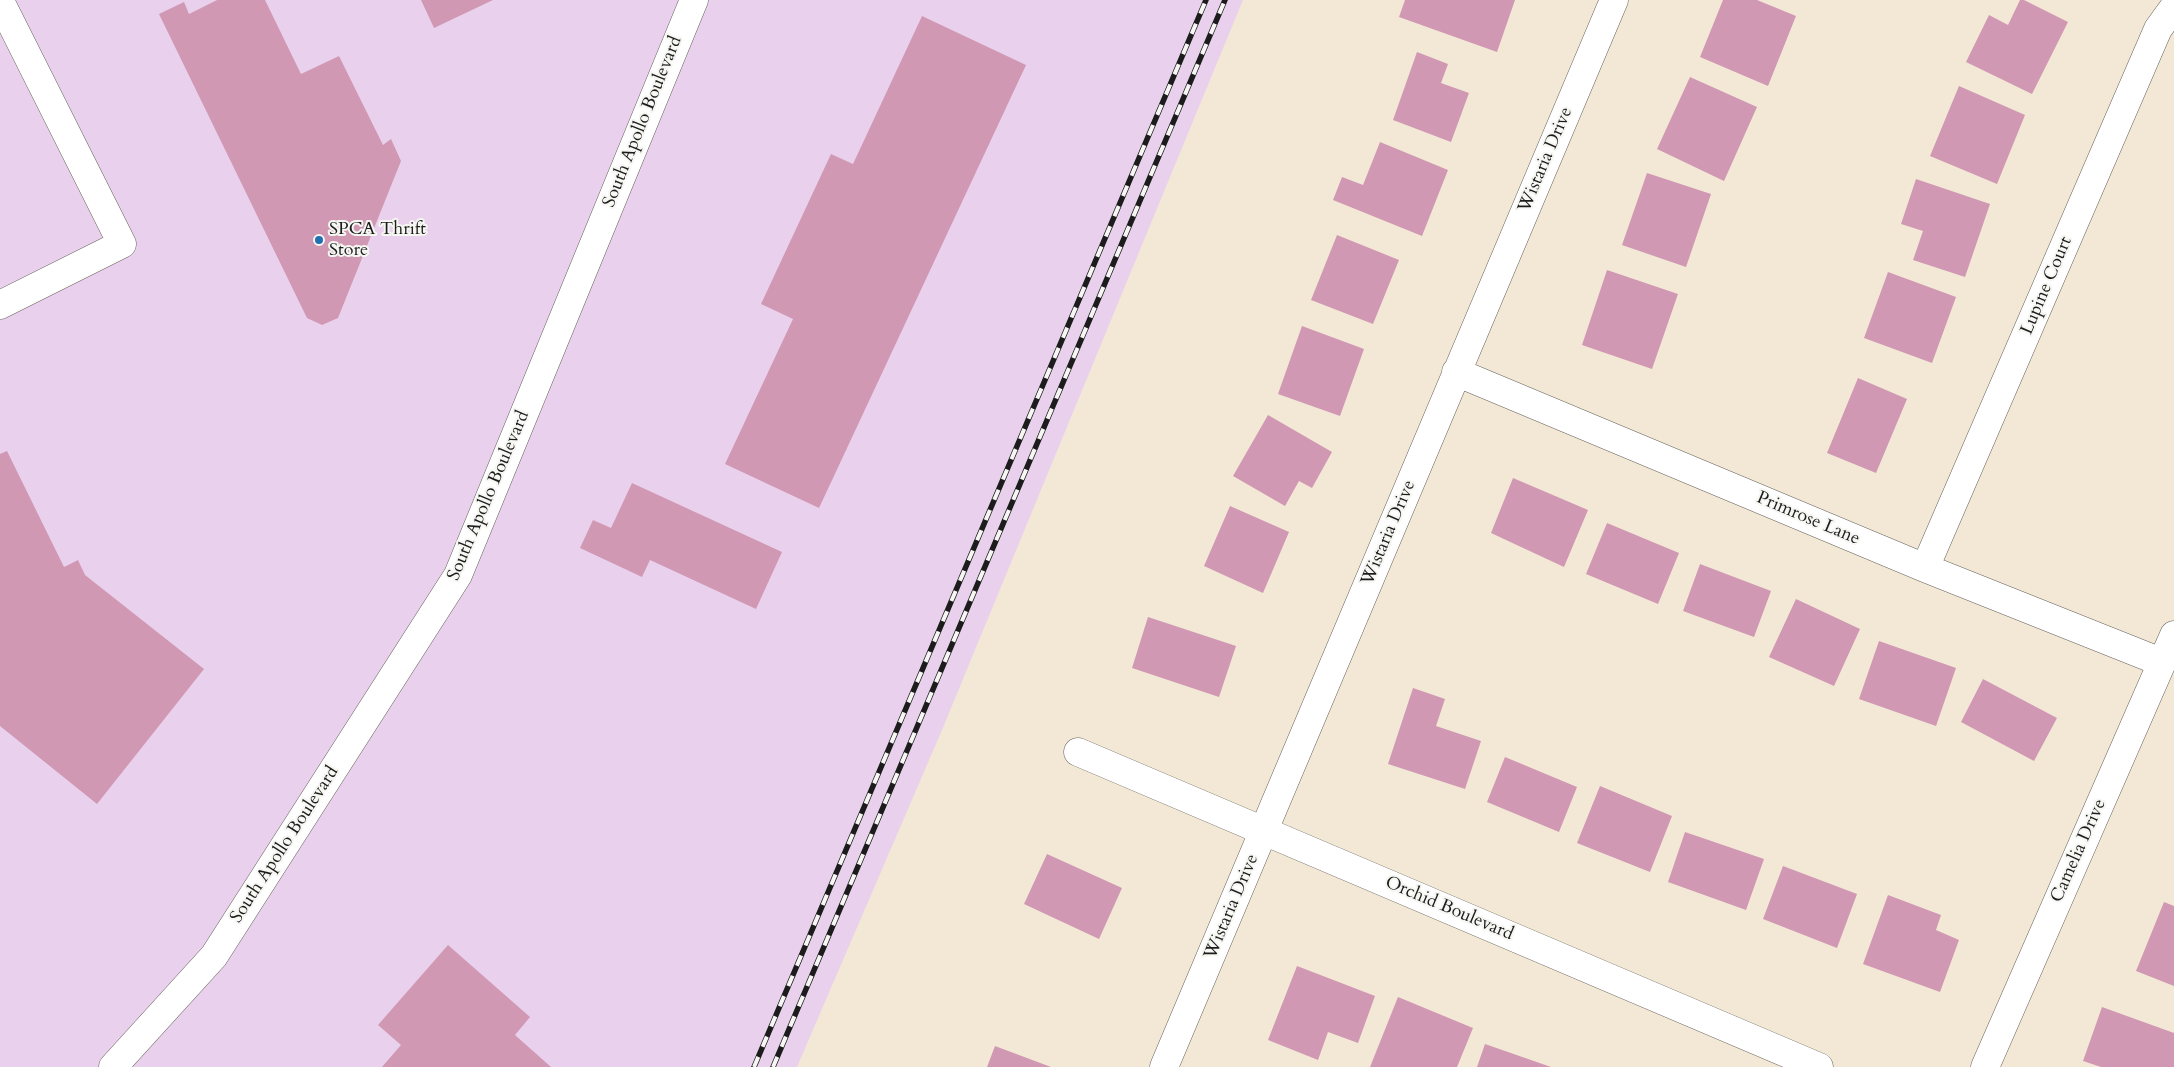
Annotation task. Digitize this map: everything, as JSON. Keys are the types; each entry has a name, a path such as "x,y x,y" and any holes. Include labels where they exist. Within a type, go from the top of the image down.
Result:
{"street":[{"name":"South Apollo Boulevard","path":"113,1067 214,956 458,575 694,0"},
{"name":"Wistaria Drive","path":"1164,1067 1614,0"},
{"path":"0,1 122,244 0,305"},
{"name":"Lupine Court","path":"1925,568 2158,29 2174,7"},
{"name":"Primrose Lane","path":"1456,372 1925,568 2161,662"},
{"name":"Camelia Drive","path":"1985,1067 2174,635"},
{"name":"Orchid Boulevard","path":"1078,752 1819,1067"}],"shaded area":[{"path":"0,0 1243,0 942,730 797,1067 0,1067"}],"building":[{"name":"SPCA Thrift Store","path":"217,0 265,0 301,74 339,56 383,145 391,139 401,161 338,318 322,325 307,318 159,14 184,2 189,14"},
{"path":"421,0 493,0 434,28"},
{"path":"1405,0 1515,0 1497,52 1399,17"},
{"path":"1723,0 1757,0 1796,16 1768,86 1700,57"},
{"path":"2020,0 2024,0 2068,22 2032,94 1966,62 1989,15 2008,25"},
{"path":"922,16 1026,65 819,508 725,464 793,319 761,304 831,154 853,164"},
{"path":"1417,52 1448,64 1441,83 1469,93 1451,142 1393,120"},
{"path":"1690,77 1757,107 1724,181 1657,149"},
{"path":"1959,86 2025,115 1997,184 1930,156"},
{"path":"1380,142 1448,170 1422,236 1333,200 1342,177 1363,185"},
{"path":"1647,173 1711,194 1686,267 1622,245"},
{"path":"1916,179 1990,204 1965,277 1913,260 1923,231 1901,224"},
{"path":"1337,235 1399,260 1373,324 1311,300"},
{"path":"1607,270 1678,294 1652,369 1582,345"},
{"path":"1888,272 1956,297 1932,363 1864,338"},
{"path":"1302,326 1364,349 1340,416 1278,394"},
{"path":"1858,378 1907,399 1876,473 1827,453"},
{"path":"1268,415 1332,452 1312,488 1299,481 1285,506 1233,476"},
{"path":"7,451 64,567 78,560 85,575 204,669 97,804 0,726 0,454"},
{"path":"1513,478 1588,510 1564,567 1491,533"},
{"path":"632,483 782,552 756,609 650,560 642,577 580,548 593,520 611,528"},
{"path":"1230,506 1289,532 1263,593 1204,566"},
{"path":"1607,523 1679,553 1658,604 1586,574"},
{"path":"1700,564 1771,591 1754,637 1683,611"},
{"path":"1796,599 1860,629 1834,686 1769,657"},
{"path":"1148,617 1236,646 1219,697 1132,668"},
{"path":"1879,641 1956,668 1936,726 1859,699"},
{"path":"1983,679 2057,718 2034,761 1961,722"},
{"path":"1413,688 1445,699 1436,726 1481,741 1465,789 1388,764"},
{"path":"1505,757 1577,787 1559,832 1487,802"},
{"path":"1600,786 1672,816 1650,872 1577,843"},
{"path":"1685,832 1764,859 1746,910 1668,882"},
{"path":"1047,854 1122,888 1099,939 1024,904"},
{"path":"1783,866 1857,894 1837,948 1763,919"},
{"path":"1888,895 1941,915 1936,930 1959,940 1940,992 1863,964"},
{"path":"2164,902 2174,906 2174,986 2136,971"},
{"path":"448,945 530,1017 515,1035 551,1067 382,1067 401,1045 378,1025"},
{"path":"1297,966 1375,996 1358,1043 1328,1032 1318,1060 1268,1040"},
{"path":"1398,997 1473,1028 1457,1067 1370,1067"},
{"path":"2102,1007 2174,1033 2174,1067 2101,1067 2083,1061"},
{"path":"1485,1044 1551,1067 1477,1067"},
{"path":"995,1046 1051,1067 987,1067"}],"railway":[{"path":"754,1067 1206,0"},
{"path":"773,1067 1225,0"}],"place":[{"name":"SPCA Thrift Store","path":"319,240"}]}
